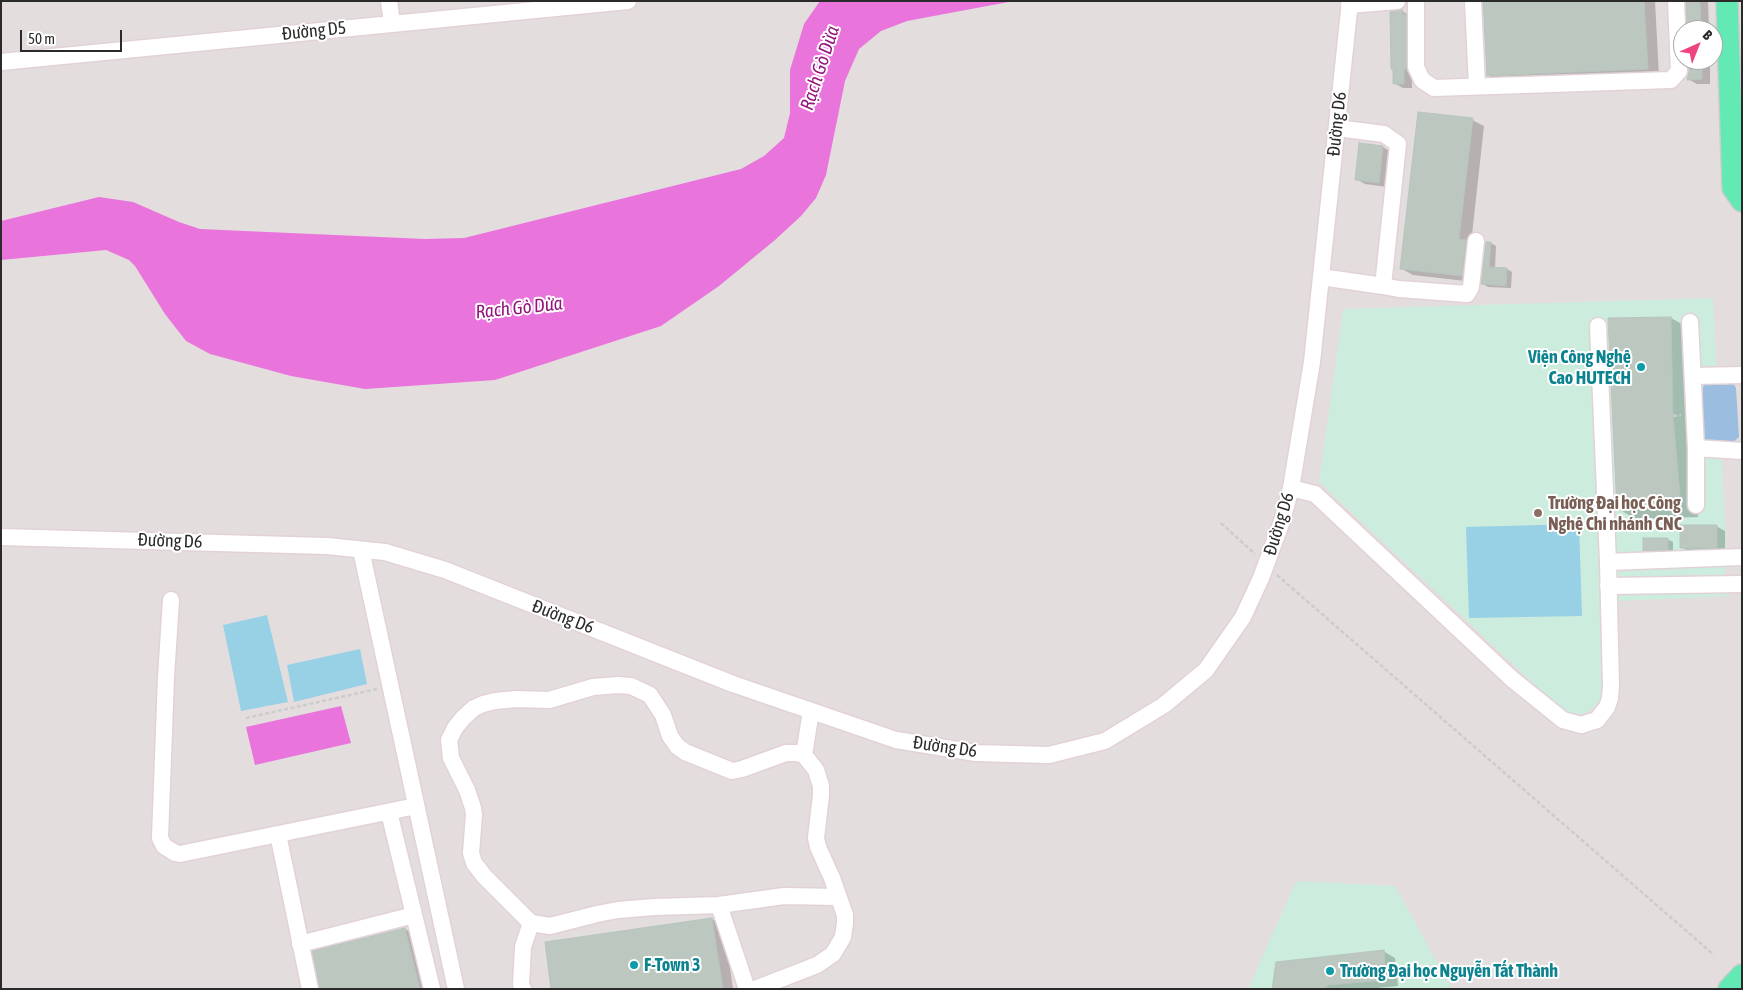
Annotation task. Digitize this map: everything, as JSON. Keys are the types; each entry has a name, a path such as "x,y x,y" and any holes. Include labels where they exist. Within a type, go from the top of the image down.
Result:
{"main road":[{"path":"1727,1 1733,188 1742,201"},
{"path":"1738,1 1742,101"},
{"path":"1729,989 1742,975"}],"street":[{"path":"389,1 392,23"},
{"name":"Đường D5","path":"1,62 628,1"},
{"path":"1349,3 1397,1"},
{"path":"1416,1 1416,67 1422,80 1434,88 1671,80 1679,71 1676,1"},
{"path":"1473,1 1478,86"},
{"name":"Đường D6","path":"1,537 327,546 385,552 445,570 732,684 896,740 976,753 1049,755 1105,741 1164,705 1206,670 1243,617 1266,565 1291,488 1312,362 1349,3"},
{"path":"1337,128 1384,134 1398,144 1383,286"},
{"path":"1321,277 1408,290 1467,294 1471,287 1476,241"},
{"path":"1690,322 1696,448 1696,504"},
{"path":"1291,488 1315,494 1512,679 1563,720 1571,724 1580,725 1597,720 1603,714 1610,698 1608,562 1598,326"},
{"path":"1693,376 1742,375"},
{"path":"1696,448 1742,451"},
{"path":"361,550 456,989"},
{"path":"1608,562 1742,557"},
{"path":"1608,586 1742,584"},
{"path":"172,600 166,677 161,841 169,850 180,854 416,806"},
{"path":"755,989 817,965 833,954 843,937 845,915 816,838 821,786 816,770 804,756 796,753 786,753 732,771 710,763 685,752 677,746 670,736 663,714 650,695 631,686 593,687 549,700 495,701 474,708 455,728 449,740 451,758 467,790 474,815 471,856 484,876 531,923 550,926 618,910 719,905 784,896 837,897"},
{"path":"804,756 811,711"},
{"path":"389,812 432,989"},
{"path":"278,834 310,989"},
{"path":"719,905 747,989"},
{"path":"300,944 414,914"},
{"path":"522,989 523,946 531,923"}],"path":[{"path":"1221,523 1266,565 1714,956"},
{"path":"246,718 390,686"}],"shaded area":[{"path":"1,1 1742,1 1742,989 1,989"},
{"name":"Trường Đại học Công Nghệ Chi nhánh CNC","path":"1713,298 1726,544 1724,584 1729,596 1599,602 1601,700 1589,711 1573,715 1560,709 1319,482 1343,309"},
{"path":"1707,381 1732,382 1736,388 1739,437 1729,446 1705,441 1702,430 1703,387"},
{"path":"1579,524 1582,616 1469,618 1466,527"},
{"path":"267,615 288,702 241,711 223,625"},
{"path":"360,649 367,684 294,702 287,665"},
{"path":"1296,881 1395,886 1452,989 1248,989"}],"water":[{"name":"Rạch Gò Dừa","path":"820,1 1014,1 907,21 881,31 859,49 845,81 826,175 816,198 801,216 775,240 719,286 661,326 495,380 365,389 291,376 210,354 186,341 165,314 135,266 129,260 106,250 1,260 1,221 99,197 133,202 200,229 425,239 464,238 741,169 764,156 784,138 790,113 790,70 804,24"},
{"path":"341,706 351,743 255,765 246,727"}],"building":[{"path":"1483,1 1644,1 1648,69 1487,76"},
{"path":"1686,1 1700,1 1701,20 1687,20"},
{"path":"1402,9 1403,15 1406,15 1406,69 1404,69 1404,84 1393,84 1390,12"},
{"path":"1702,70 1702,79 1687,80 1689,71"},
{"path":"1418,112 1473,118 1459,239 1466,240 1462,276 1400,269"},
{"path":"1359,143 1383,146 1379,183 1355,180"},
{"path":"1486,242 1491,242 1489,267 1507,268 1506,286 1481,284"},
{"name":"Viện Công Nghệ Cao HUTECH","path":"1671,317 1673,416 1681,507 1617,510 1608,318"},
{"path":"1680,525 1717,525 1717,548 1680,548"},
{"path":"1643,538 1668,538 1668,550 1643,551"},
{"name":"F-Town 3","path":"712,918 723,989 551,989 545,942"},
{"path":"405,928 420,989 320,989 312,951"},
{"name":"Trường Đại học Nguyễn Tất Thành","path":"1384,950 1386,980 1328,985 1325,989 1272,989 1276,962"}],"place":[{"name":"Viện Công Nghệ Cao HUTECH","path":"1641,367"},
{"name":"Trường Đại học Công Nghệ Chi nhánh CNC","path":"1538,513"},
{"name":"F-Town 3","path":"634,965"},
{"name":"Trường Đại học Nguyễn Tất Thành","path":"1330,971"}]}
